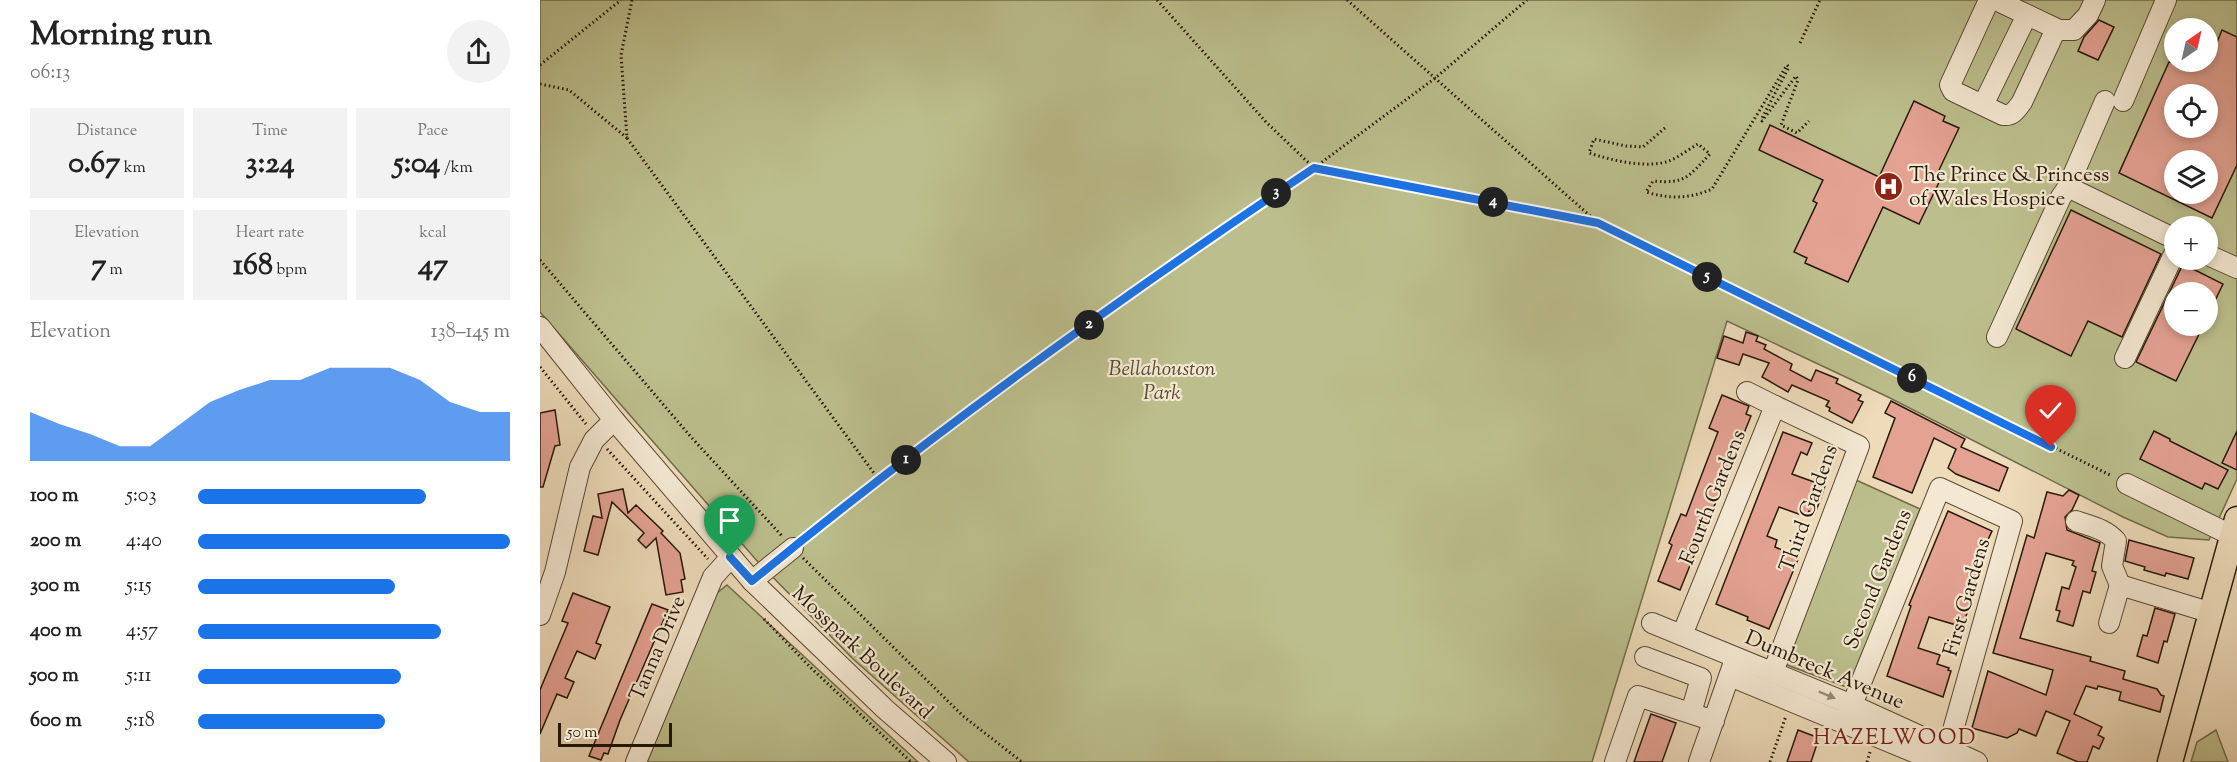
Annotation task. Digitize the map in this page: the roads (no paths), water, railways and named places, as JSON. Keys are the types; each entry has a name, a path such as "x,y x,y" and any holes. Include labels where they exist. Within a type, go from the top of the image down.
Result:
{"main road":[{"path":"2170,762 2236,531"}],"street":[{"path":"1989,0 1950,86 1953,91 2003,115 2010,115 2016,111 2056,29"},
{"path":"1996,0 2056,29 2074,30 2088,15 2095,0"},
{"path":"1997,337 2061,197 2068,188 2166,0"},
{"path":"1983,105 2027,15"},
{"path":"2068,188 2164,234"},
{"path":"2218,259 2237,268"},
{"path":"2125,358 2167,270"},
{"name":"Mosspark Boulevard","path":"540,327 614,420 752,581 885,709 946,762"},
{"path":"1747,392 1775,406"},
{"name":"Fourth Gardens","path":"1682,635 1775,406"},
{"name":"Third Gardens","path":"1773,672 1859,446 1775,406"},
{"path":"540,615 555,572 580,467 594,440 614,420"},
{"path":"2127,484 2236,531"},
{"name":"Second Gardens","path":"1849,714 1940,488"},
{"name":"First Gardens","path":"1940,488 2012,521 1944,758"},
{"path":"2076,521 2111,534 2116,541 2112,566 2120,585 2109,623"},
{"path":"752,581 793,548"},
{"name":"Tanna Drive","path":"636,762 713,577 730,557"},
{"path":"2120,585 2212,613"},
{"name":"Dumbreck Avenue","path":"1652,623 1682,635 1792,700 1849,714"},
{"path":"1645,657 1701,678 1691,713"},
{"path":"1699,762 1733,666"},
{"name":"Dumbreck Avenue","path":"1733,666 1773,672 1849,714 1944,758 1977,762"},
{"path":"1615,762 1638,696 1714,721"}],"place":[{"name":"The Prince & Princess of Wales Hospice","path":"1888,186"}],"district":[{"name":"HAZELWOOD","path":"1895,736"}],"park label":[{"name":"Bellahouston Park","path":"1162,380"}]}
